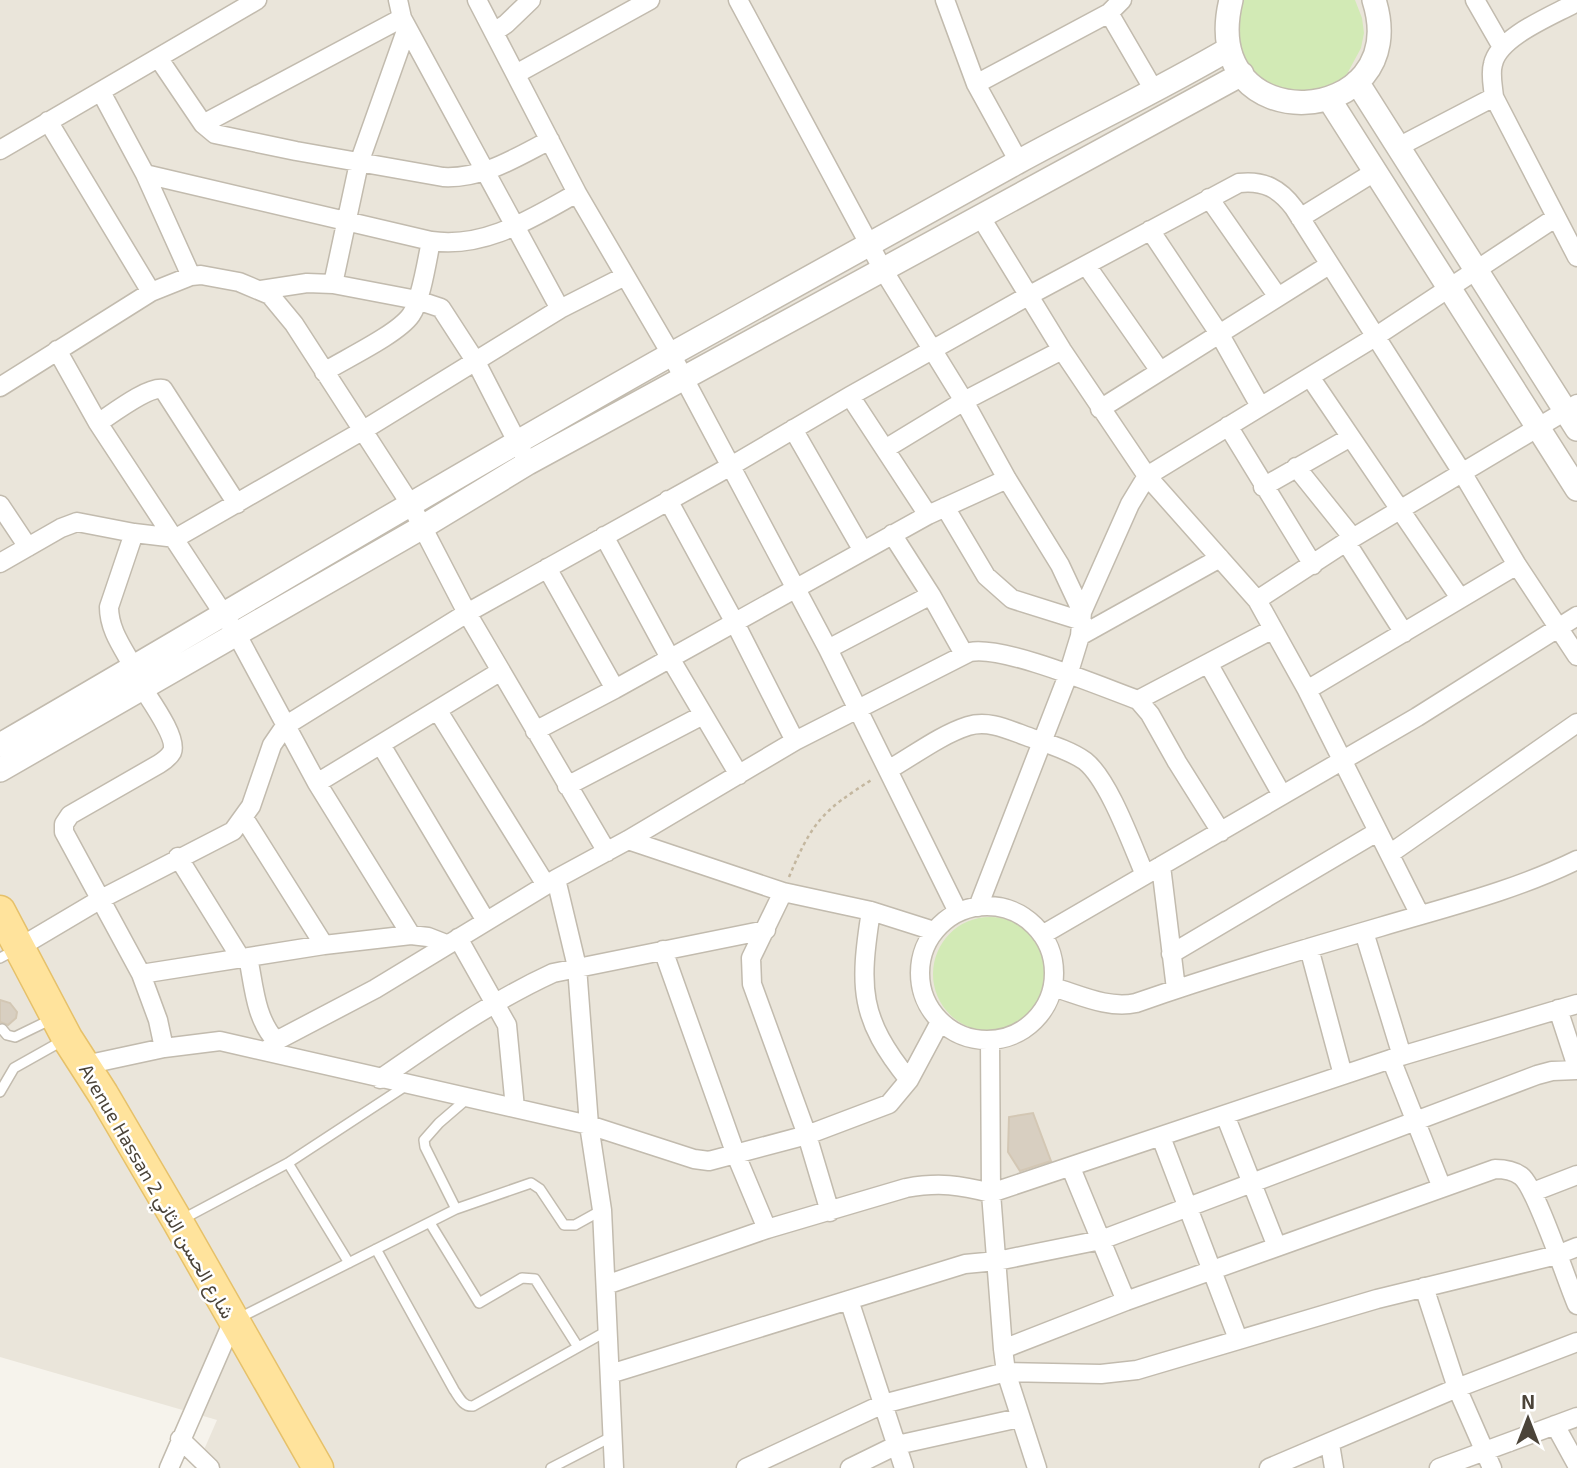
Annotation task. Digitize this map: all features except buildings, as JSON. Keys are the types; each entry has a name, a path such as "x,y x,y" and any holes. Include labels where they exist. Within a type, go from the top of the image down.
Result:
{"main road":[{"name":"Avenue Hassan 2 شارع الحسن الثاني","path":"0,911 10,953 85,1065 318,1468"}],"street":[{"path":"0,150 257,0"},
{"path":"477,0 577,192 671,354 828,649 958,912"},
{"path":"494,32 531,0"},
{"path":"516,74 650,0"},
{"path":"738,0 882,268 1060,565 1081,623"},
{"path":"945,0 976,84 1019,162"},
{"path":"1231,0 1226,22 1229,50 1242,75 1272,98 1300,103 1329,99 1357,82 1370,63 1378,44 1379,23 1374,0"},
{"path":"1475,0 1502,47"},
{"path":"1577,2 1513,38 1502,47 1492,66 1494,97 1577,257"},
{"path":"976,84 1115,6 1155,92"},
{"path":"202,124 402,15"},
{"path":"333,284 359,163 402,15"},
{"path":"402,15 560,309"},
{"path":"230,624 411,505 518,441 1019,162 1155,92 1229,50"},
{"path":"159,59 202,124 223,136 443,177 464,177 487,172 550,140"},
{"path":"0,745 138,677 230,624 421,528 528,463 882,268 1242,75"},
{"path":"1257,600 1537,426 1573,415 1476,271 1357,82"},
{"path":"101,92 145,174 191,276"},
{"path":"1398,147 1494,97"},
{"path":"1329,99 1577,489"},
{"path":"48,121 151,292"},
{"path":"1300,218 1376,171"},
{"path":"145,174 432,241 456,244 516,227 577,192"},
{"path":"10,953 101,899 233,831 244,818 260,786 272,745 285,726 467,613 1028,296 1239,183 1258,183 1287,198 1577,656"},
{"path":"1209,198 1278,297"},
{"path":"980,216 1062,350 1147,476 1257,600 1307,690 1420,915"},
{"path":"978,907 1068,675 1081,623 1130,504 1147,476 1375,337 1555,218"},
{"path":"1150,230 1220,335 1260,406"},
{"path":"324,372 403,324 412,313 417,300 432,241"},
{"path":"1086,265 1160,370"},
{"path":"1100,409 1329,265"},
{"path":"0,387 151,292 191,276 218,277 261,290 282,308 411,505 467,613 607,852"},
{"path":"0,563 61,528 77,522 176,538 362,431 560,309 625,276"},
{"path":"261,290 299,283 333,284 417,300 441,308 476,362 528,463"},
{"path":"885,449 964,401 1062,350"},
{"path":"57,351 98,423 230,624 317,783 411,935"},
{"path":"1310,377 1460,598"},
{"path":"98,423 148,391 159,388 163,390 237,504"},
{"path":"850,396 928,515"},
{"path":"1228,426 1312,565"},
{"path":"793,429 863,551"},
{"path":"1263,487 1349,438"},
{"path":"1296,467 1350,540 1404,633"},
{"path":"535,731 615,690 892,534 945,506 1007,479"},
{"path":"668,500 735,623 794,741"},
{"path":"0,505 28,547"},
{"path":"945,506 986,576 1012,599 1081,623 1220,558"},
{"path":"134,533 109,607 109,620 113,632 172,738 173,750 159,764 78,809 64,824 67,838 141,974 158,1020 164,1048"},
{"path":"892,534 964,654"},
{"path":"604,536 670,658 739,775"},
{"path":"1307,690 1517,565"},
{"path":"547,568 615,690"},
{"path":"828,649 931,595"},
{"path":"1042,935 1417,718 1577,616"},
{"path":"1138,700 1273,629"},
{"path":"272,1046 375,989 551,882 628,840 794,741 964,654 978,650 1068,675 1138,700 1150,714 1221,832"},
{"path":"1209,665 1282,795"},
{"path":"317,783 501,671"},
{"path":"0,770 138,677"},
{"path":"438,710 551,882 577,967 589,1125 602,1210 614,1468"},
{"path":"567,786 703,715"},
{"path":"1391,853 1577,723"},
{"path":"888,770 956,731 970,726 1000,727 1071,753 1086,762 1100,780 1153,870 1176,989"},
{"path":"381,745 486,921"},
{"path":"244,818 324,945"},
{"path":"1171,954 1377,832"},
{"path":"628,840 783,892 871,911 934,931"},
{"path":"178,857 244,957 259,1014 272,1046"},
{"path":"1053,987 1099,1002 1124,1005 1500,893 1577,860"},
{"path":"783,892 751,958 752,984 807,1135 830,1212"},
{"path":"987,905 1006,908 1025,917 1042,935 1054,967 1053,987 1041,1013 1019,1032 990,1040 963,1036 940,1022 928,1006 921,987 919,967 924,948 934,931 958,912 978,907 987,905"},
{"path":"871,911 864,971 866,1007 876,1033 909,1080"},
{"path":"380,1079 441,1037 523,987 553,973 766,930"},
{"path":"1364,932 1415,1122 1441,1188"},
{"path":"141,974 324,945 411,935 452,941 497,1003 507,1025 514,1108"},
{"path":"1309,948 1343,1075"},
{"path":"663,950 736,1155 767,1229"},
{"path":"606,1285 767,1229 830,1212 874,1196 927,1184 954,1184 991,1193 1343,1075 1577,1004"},
{"path":"610,1374 965,1264 997,1261 1101,1240 1537,1075 1577,1069 1558,1009"},
{"path":"85,1065 164,1048 220,1041 272,1046 380,1079 589,1125 694,1160 709,1161 807,1135 889,1104 909,1080 940,1022"},
{"path":"990,1040 991,1193 1003,1349 1006,1372 1019,1418 1037,1468"},
{"path":"1225,1115 1277,1247"},
{"path":"1161,1137 1186,1209 1213,1270 1238,1339"},
{"path":"1070,1168 1126,1301"},
{"path":"1003,1349 1126,1301 1495,1169 1508,1169 1521,1175 1533,1192 1577,1305"},
{"path":"1533,1192 1577,1175"},
{"path":"746,1468 786,1460 883,1404 1006,1372 1120,1373 1157,1365 1238,1339 1424,1287 1557,1255 1577,1247"},
{"path":"1424,1287 1457,1388 1492,1468"},
{"path":"849,1300 904,1468"},
{"path":"169,1468 233,1321"},
{"path":"1269,1468 1457,1388 1577,1342"},
{"path":"1438,1468 1577,1416"},
{"path":"850,1468 897,1446 1019,1418"},
{"path":"1555,1425 1577,1465"},
{"path":"180,1439 210,1468"},
{"path":"1329,1444 1334,1468"}],"lane":[{"path":"2,1029 7,1035 15,1037 62,1028"},
{"path":"0,1092 14,1068 62,1028"},
{"path":"178,1222 288,1163 407,1085"},
{"path":"456,1209 424,1140 468,1098"},
{"path":"288,1163 349,1263"},
{"path":"233,1321 456,1209 531,1183 540,1189 564,1225 575,1225 602,1210"},
{"path":"430,1223 479,1303 522,1278 535,1279 578,1348"},
{"path":"376,1249 454,1390 468,1406 473,1406 608,1331"},
{"path":"551,1468 613,1436"}],"path":[{"path":"783,892 802,846 825,813 888,770"}],"shaded area":[{"path":"0,0 1577,0 1577,1468 196,1468 217,1420 0,1357"}],"green space":[{"path":"1242,0 1355,0 1364,33 1361,48 1347,74 1336,85 1308,96 1265,87 1237,52 1238,8"},
{"path":"990,917 1012,922 1030,934 1042,952 1047,974 1042,996 1030,1014 1012,1026 990,1031 968,1026 950,1014 938,996 933,974 938,952 950,934 968,922"}]}
